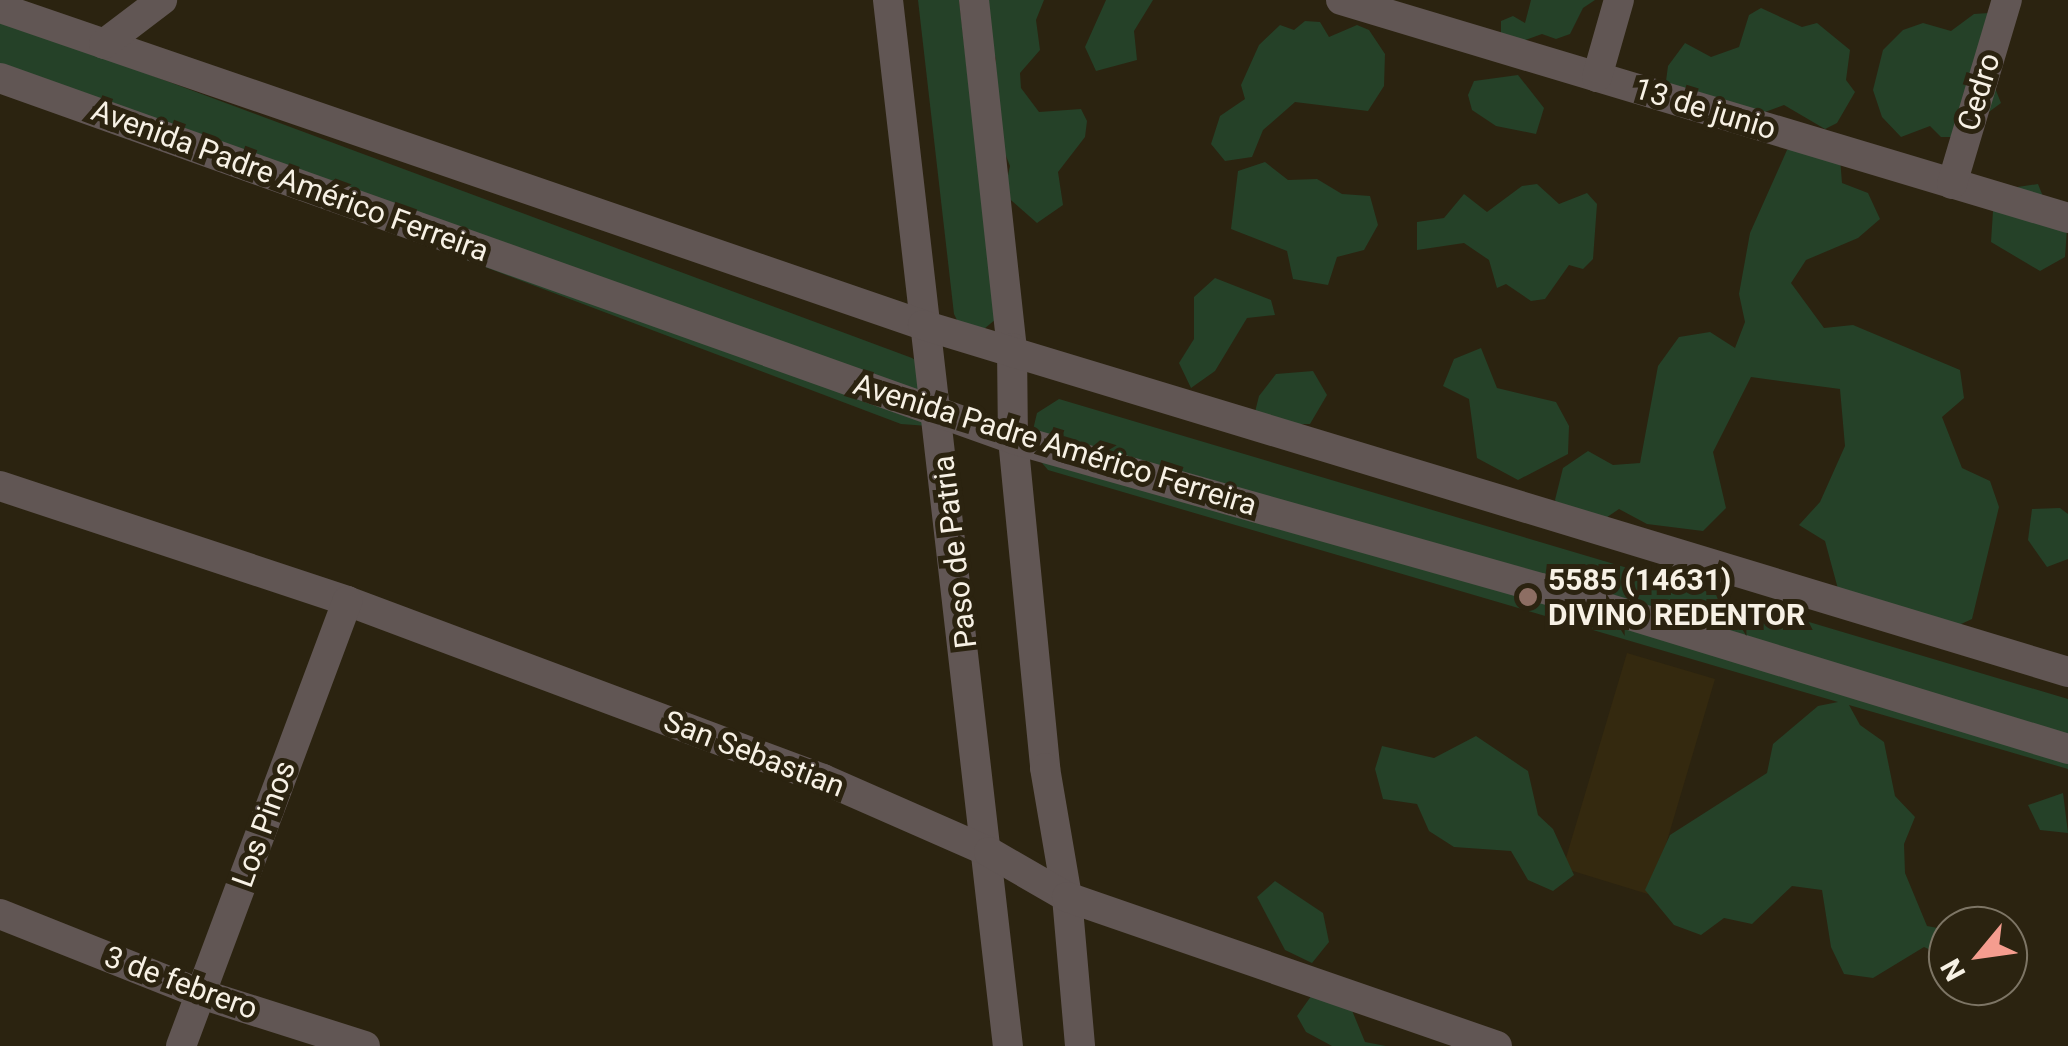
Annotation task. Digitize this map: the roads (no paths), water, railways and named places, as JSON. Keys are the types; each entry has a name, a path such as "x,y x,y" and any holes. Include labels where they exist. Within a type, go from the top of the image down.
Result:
{"street":[{"path":"104,44 162,0"},
{"name":"Paso de Patria","path":"888,0 923,324 939,414 1008,1046"},
{"path":"974,0 1012,348 1014,439 1045,768 1067,897 1080,1046"},
{"name":"13 de junio","path":"1341,0 2068,218"},
{"path":"1597,77 1619,0"},
{"name":"Cedro","path":"1952,184 2006,0"},
{"path":"0,8 923,324 2068,672"},
{"name":"Avenida Padre Américo Ferreira","path":"0,78 1014,439 1576,599 2068,749"},
{"name":"San Sebastian","path":"0,486 347,601 822,778 989,852 1067,897 1498,1046"},
{"name":"Los Pinos","path":"181,1046 347,601"},
{"name":"3 de febrero","path":"0,914 201,994 365,1046"}],"place":[{"name":"5585 (14631) DIVINO REDENTOR","path":"1528,597"}]}
